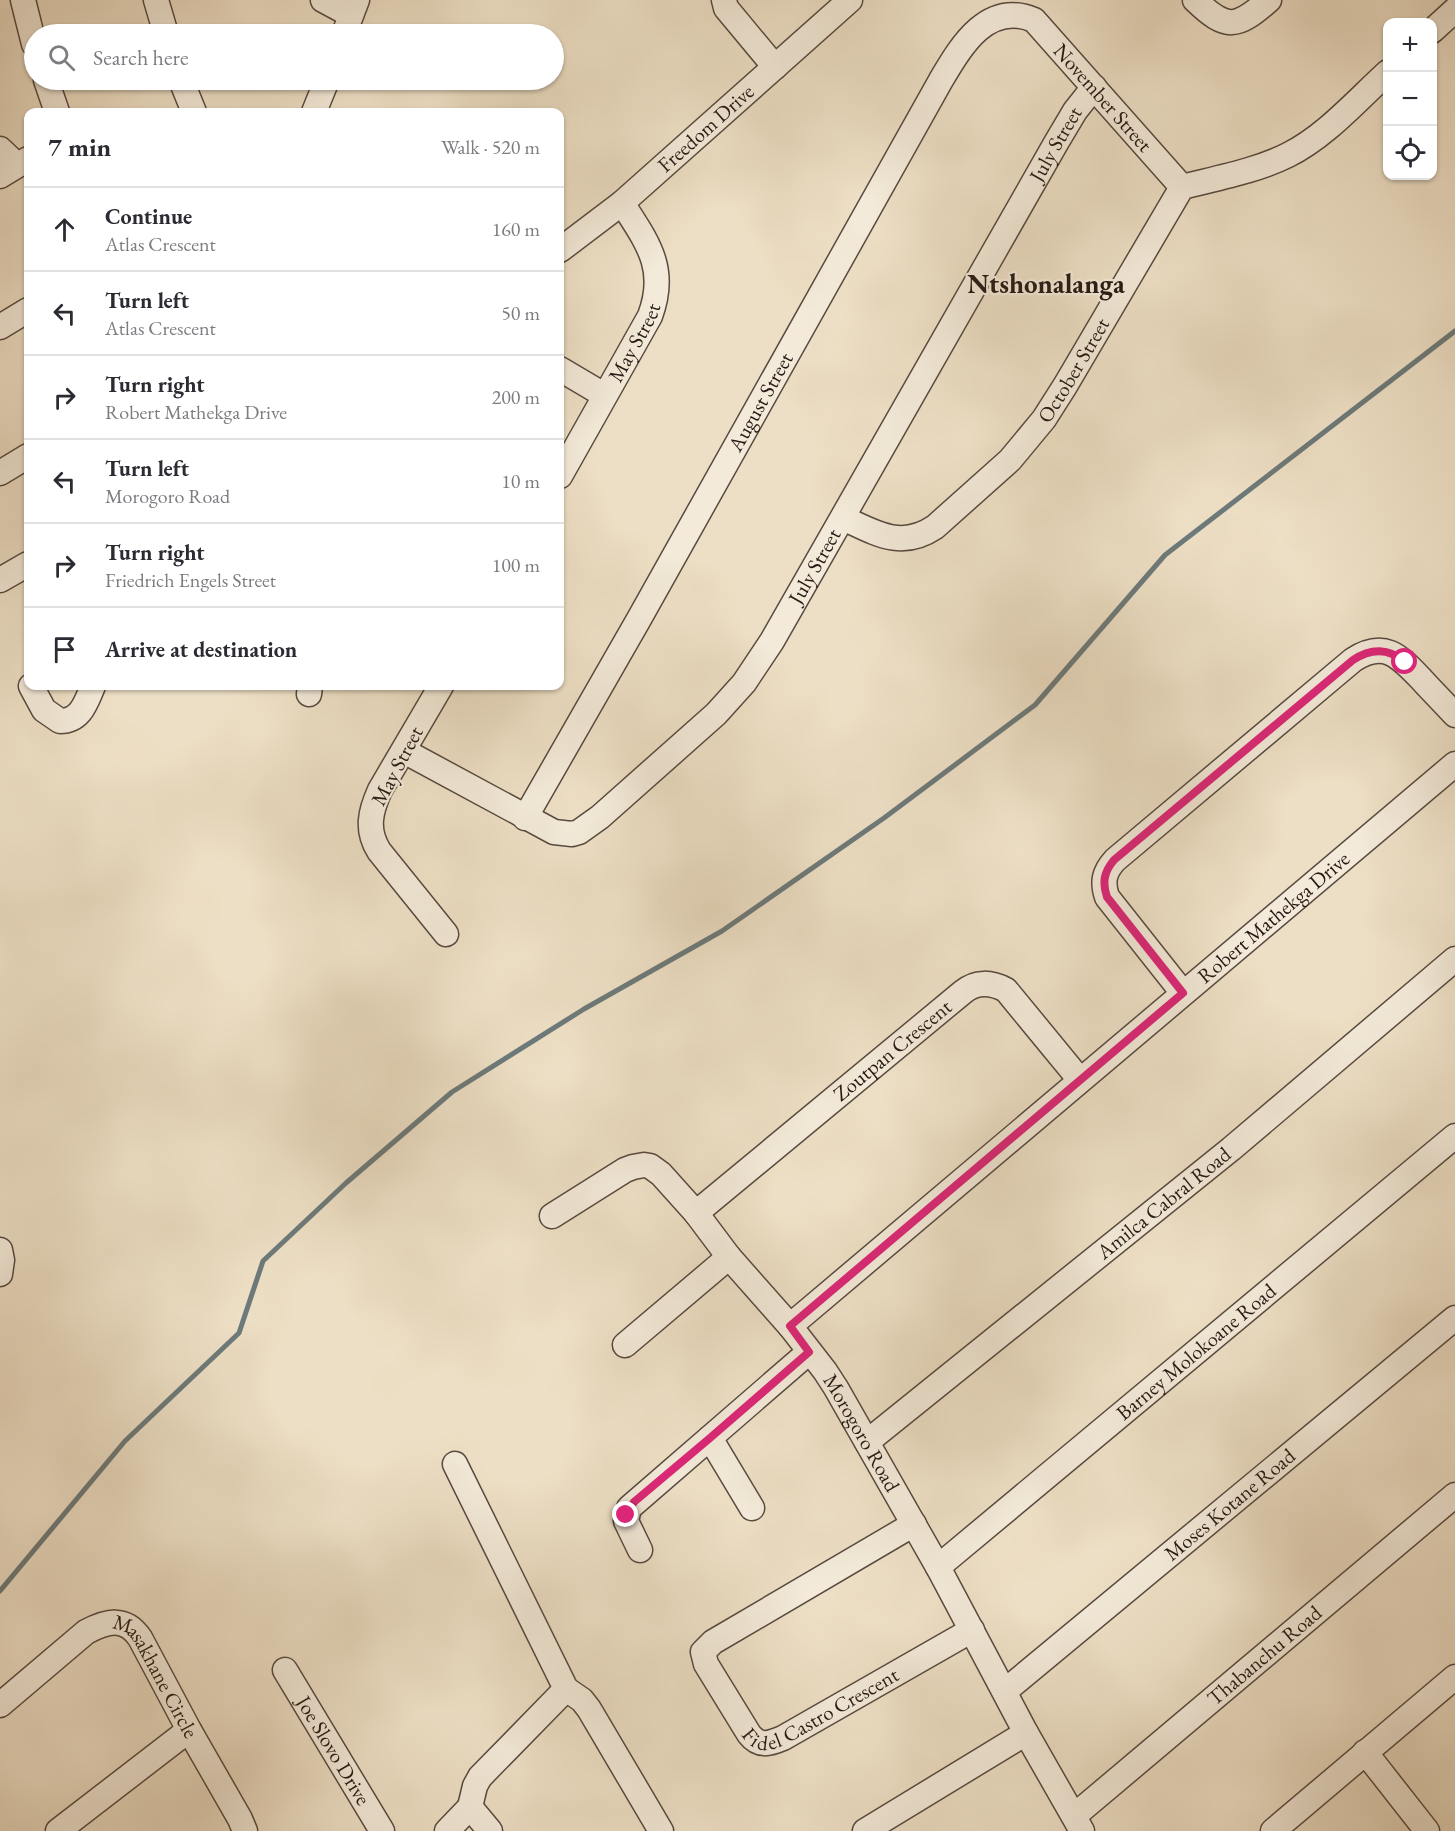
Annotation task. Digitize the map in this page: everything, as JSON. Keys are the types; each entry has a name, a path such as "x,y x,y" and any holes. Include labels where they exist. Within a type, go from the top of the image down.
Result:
{"street":[{"path":"23,0 29,24"},
{"path":"156,0 163,24"},
{"path":"323,0 351,16"},
{"path":"724,0 726,8 775,67"},
{"name":"Freedom Drive","path":"564,247 622,203 850,0"},
{"path":"1195,0 1216,18 1232,22 1238,22 1252,15 1269,0"},
{"path":"1437,26 1455,10"},
{"name":"November Street","path":"1019,14 1034,20 1041,26 1182,187"},
{"name":"August Street","path":"525,818 639,620 950,65 966,40 988,20 998,15 1019,14"},
{"path":"1182,187 1267,164 1288,155 1324,130 1383,77"},
{"name":"July Street","path":"404,751 525,818 563,835 579,832 600,817 716,714 757,665 1056,143 1075,111 1094,87"},
{"path":"49,90 56,108"},
{"path":"185,90 192,108"},
{"path":"316,108 323,90"},
{"path":"0,149 15,167"},
{"name":"October Street","path":"843,518 888,537 913,538 935,527 1010,460 1029,440 1065,386 1182,187"},
{"name":"May Street","path":"567,446 604,395 650,316 657,292 656,265 652,252 622,203"},
{"path":"0,327 24,312"},
{"path":"564,371 604,395"},
{"path":"0,473 24,458"},
{"path":"0,580 24,566"},
{"path":"1183,993 1107,897 1104,889 1104,876 1114,860 1353,660 1367,652 1385,651 1399,657 1455,715"},
{"path":"33,690 44,710 54,719 66,721 82,710 91,690"},
{"name":"May Street","path":"439,690 373,805 370,818 371,836 379,851 446,934"},
{"name":"Robert Mathekga Drive","path":"790,1326 1455,764"},
{"name":"Amilca Cabral Road","path":"867,1442 1231,1149 1455,959"},
{"name":"Zoutpan Crescent","path":"696,1213 973,985 994,984 1006,990 1080,1080"},
{"name":"Barney Molokoane Road","path":"938,1567 1455,1136"},
{"name":"Morogoro Road","path":"552,1216 625,1170 644,1165 650,1166 661,1174 696,1213 729,1257 790,1326 836,1388 938,1567 1026,1733 1078,1823"},
{"path":"0,1250 2,1260 0,1274"},
{"path":"625,1345 729,1257"},
{"name":"Moses Kotane Road","path":"1005,1691 1455,1318"},
{"path":"640,1550 626,1521 628,1508 809,1352"},
{"path":"710,1438 752,1508"},
{"path":"455,1464 566,1689 582,1700 589,1709 661,1831"},
{"name":"Thabanchu Road","path":"1078,1823 1455,1495"},
{"name":"Fidel Castro Crescent","path":"914,1524 713,1641 703,1652 706,1664 749,1734 756,1742 768,1744 783,1738 972,1630"},
{"name":"Masakhane Circle","path":"0,1705 76,1639 96,1627 116,1622 130,1626 140,1638 245,1831"},
{"name":"Joe Slovo Drive","path":"285,1670 382,1831"},
{"path":"1273,1831 1455,1677"},
{"path":"447,1831 470,1807 475,1785 480,1777 566,1689"},
{"path":"58,1831 189,1730"},
{"path":"865,1831 1026,1733"},
{"path":"1365,1752 1427,1831"},
{"path":"470,1807 490,1831"}],"waterway":[{"path":"0,1591 125,1441 239,1333 263,1261 346,1183 452,1092 584,1009 722,931 884,818 1035,705 1165,555 1455,331"}],"district":[{"name":"Ntshonalanga","path":"1046,284"}],"route":[{"path":"626,1515 628,1508 634,1502 809,1352 790,1326 1183,993 1107,897 1104,889 1104,876 1114,860 1360,655 1367,652 1385,651 1393,653 1405,662"}]}
